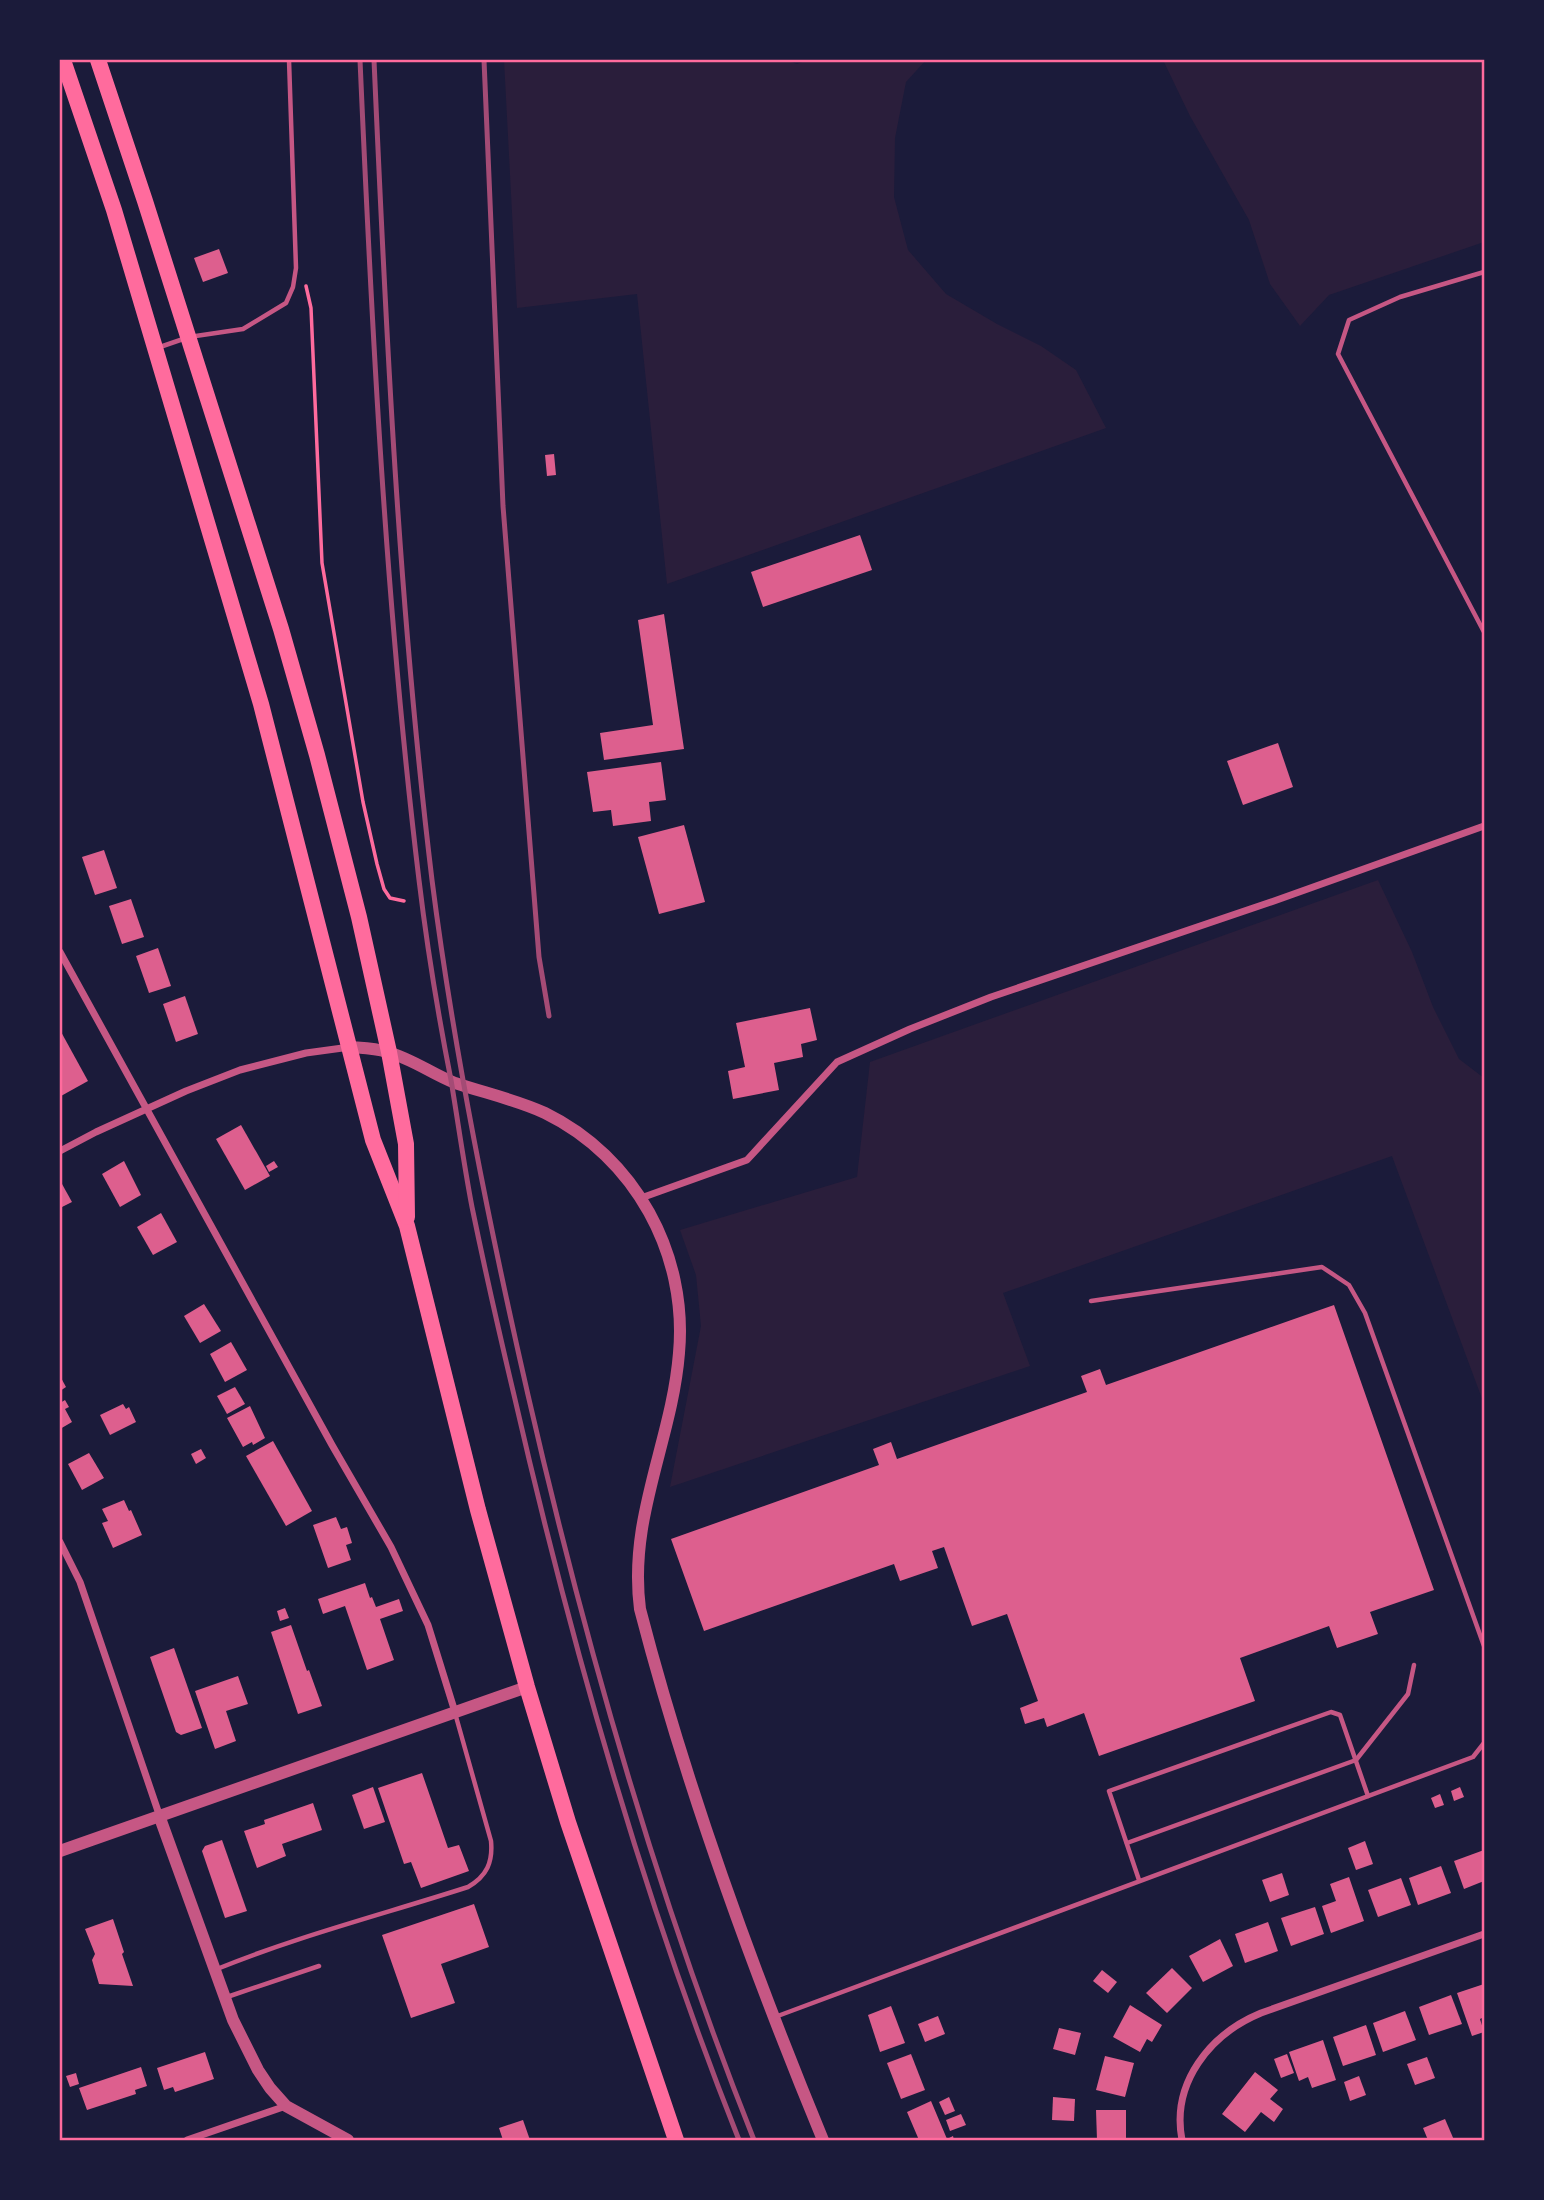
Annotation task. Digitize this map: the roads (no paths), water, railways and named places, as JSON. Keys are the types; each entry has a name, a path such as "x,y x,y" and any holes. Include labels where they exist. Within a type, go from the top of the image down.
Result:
{"main road":[{"path":"63,60 114,209 261,704 373,1140 407,1226 478,1510 527,1687 572,1834 676,2140"},
{"path":"98,60 189,337 281,629 317,755 359,916 406,1144 407,1226"}],"street":[{"path":"641,1198 747,1160 837,1062 910,1029 991,997 1485,826"},
{"path":"60,952 407,1577 428,1625 455,1713"},
{"path":"60,1151 147,1109 240,1070 306,1054 350,1047 388,1052 451,1081 524,1105 564,1124 588,1140 610,1160 641,1198 653,1217 670,1261 680,1307 680,1332 677,1374 639,1542 637,1574 640,1609 715,1852 774,2017 823,2140"},
{"path":"60,1542 80,1582 160,1818 244,2043 258,2070 286,2106 348,2140"},
{"path":"60,1851 527,1687"},
{"path":"1182,2140 1180,2115 1183,2096 1191,2075 1212,2044 1236,2024 1261,2012 1485,1934"},
{"path":"187,2140 286,2106"}],"lane":[{"path":"156,348 189,337 243,329 286,303 293,287 296,268 289,60"},
{"path":"1485,272 1400,297 1349,320 1338,354 1485,632"},
{"path":"1091,1301 1322,1267 1349,1285 1365,1313 1485,1646"},
{"path":"1127,1843 1356,1760 1408,1695 1414,1665"},
{"path":"1139,1880 1109,1791 1332,1712 1340,1715 1368,1796"},
{"path":"215,1970 348,1924 468,1887 480,1880 489,1867 491,1841 455,1713"},
{"path":"774,2017 1473,1757 1485,1743"},
{"path":"225,1998 319,1966"}],"railway":[{"path":"360,60 375,368 407,778 437,1005 469,1191 536,1490 585,1678 641,1865 704,2049 739,2140"},
{"path":"374,60 402,573 432,880 462,1074 486,1203 528,1395 574,1584 656,1865 686,1957 754,2140"},
{"path":"484,60 503,506 539,957 549,1016"}]}
